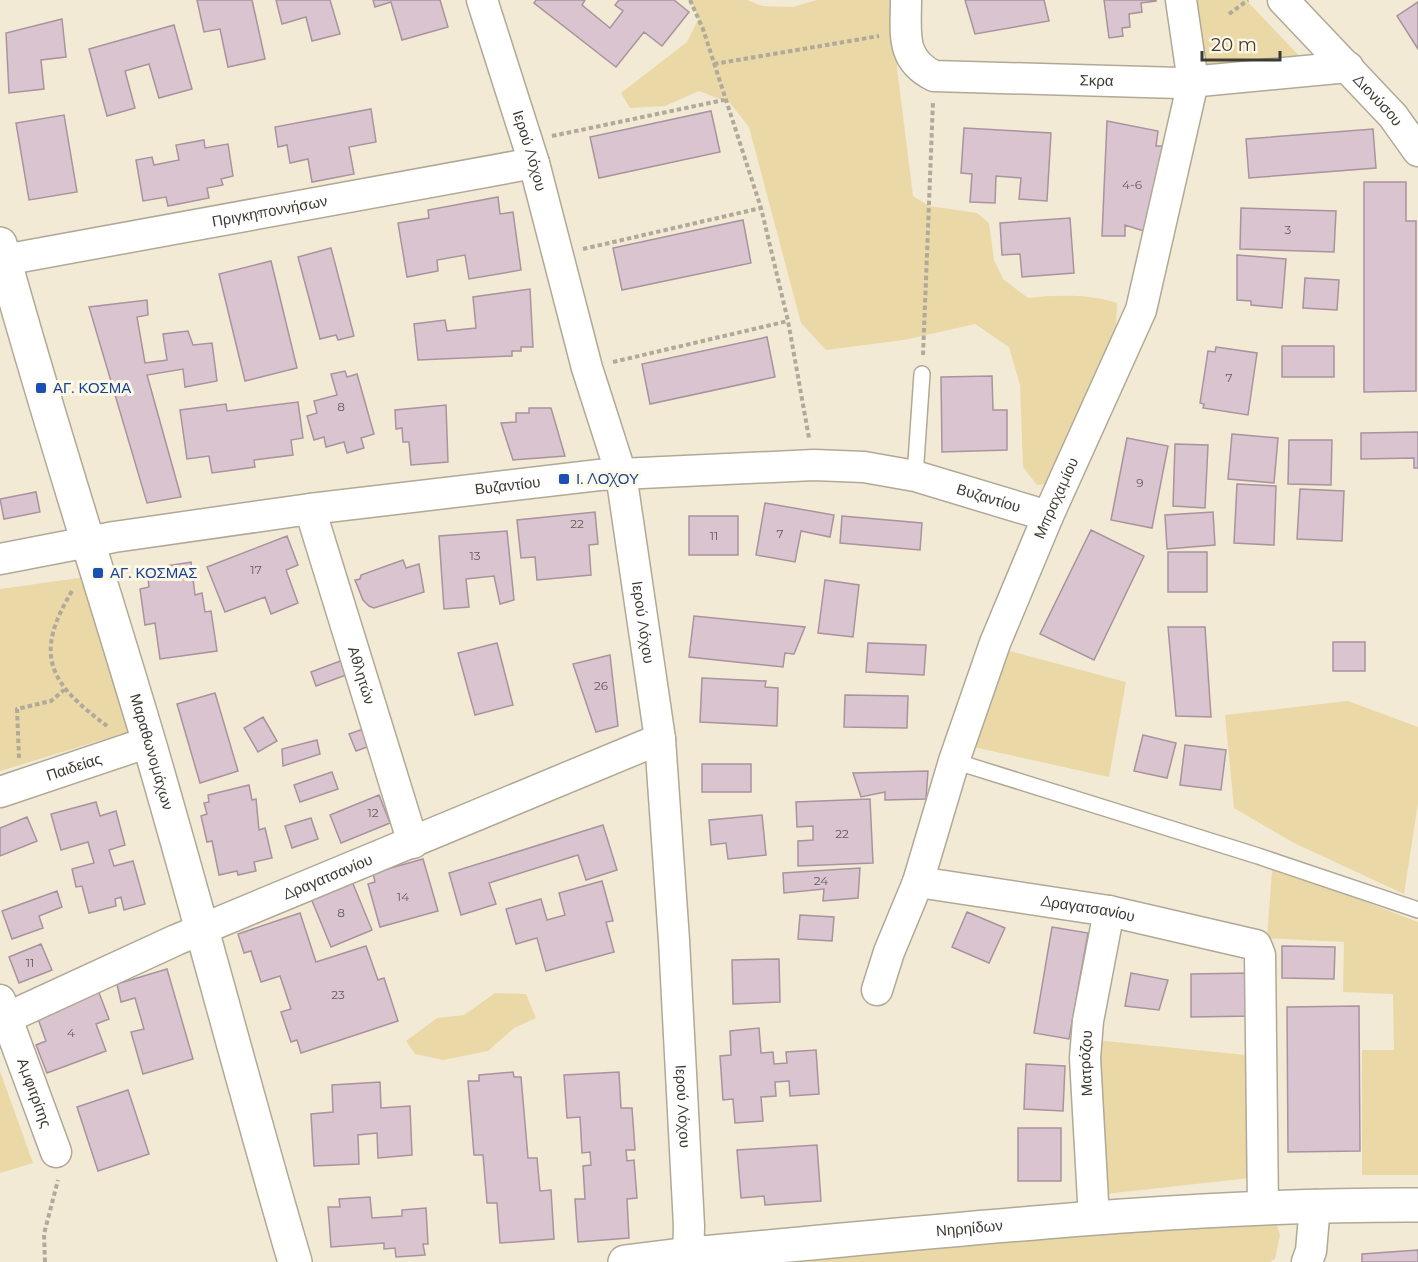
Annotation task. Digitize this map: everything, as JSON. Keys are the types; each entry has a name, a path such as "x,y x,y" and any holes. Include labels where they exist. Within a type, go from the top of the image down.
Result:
{"street":[{"name":"Ιερού Λόχου","path":"482,0 530,152 559,254 587,368 621,474 660,739 674,940 689,1258"},
{"path":"906,0 906,31 913,62 934,76"},
{"name":"Μπραχαμίου","path":"877,990 889,952 918,882 954,761 995,643 1048,516 1141,310 1193,82 1181,0"},
{"name":"Διονύσου","path":"1283,0 1393,116 1418,151"},
{"name":"Σκρα","path":"934,76 1193,82 1348,67"},
{"name":"Πριγκηποννήσων","path":"2,252 530,152"},
{"name":"Μαραθωνομάχων","path":"2,252 88,542 141,744 200,931 295,1262"},
{"name":"Βυζαντίου","path":"0,559 88,542 309,509 621,474 814,465 864,467 915,476 1048,516"},
{"name":"Αθλητών","path":"309,509 413,843"},
{"name":"Δραγατσανίου","path":"2,1013 660,739"},
{"name":"Παιδείας","path":"10,789 141,744"},
{"name":"Δραγατσανίου","path":"918,882 1109,911 1256,945 1260,955 1263,1208"},
{"name":"Ματρόζου","path":"1094,1219 1085,1058 1088,1021 1109,911"},
{"name":"Αμφιτρίτης","path":"2,1013 56,1152"},
{"path":"1307,1262 1311,1251 1315,1205"},
{"name":"Νηρηίδων","path":"625,1262 689,1258 1094,1219 1315,1205 1418,1205"}],"lane":[{"path":"915,476 922,374"},
{"path":"954,761 1258,856 1418,910"}],"path":[{"path":"690,0 703,29 724,100 761,208 788,321 814,465"},
{"path":"1229,14 1248,0"},
{"path":"714,64 906,31"},
{"path":"922,374 934,76"},
{"path":"530,152 724,100"},
{"path":"559,254 761,208"},
{"path":"587,368 788,321"},
{"path":"88,542 72,591 56,618 50,641 55,674 64,690 81,708 141,744"},
{"path":"10,789 17,709 51,701 64,690"},
{"path":"45,1262 44,1234 58,1176 56,1152"}],"shaded area":[{"path":"690,0 747,0 762,6 793,7 817,0 894,0 897,68 913,196 929,206 977,213 989,223 994,260 1003,279 1028,298 1073,296 1117,303 1116,325 1054,483 1037,485 1023,467 1020,385 1009,347 975,324 904,340 826,350 801,323 749,127 730,103 699,91 665,106 630,108 621,93 687,42 699,18"},
{"path":"1196,0 1246,0 1306,63 1203,74"},
{"path":"93,576 131,731 0,771 0,589"},
{"path":"1002,649 1126,682 1109,777 969,746"},
{"path":"1348,701 1418,727 1418,803 1404,894 1294,843 1234,808 1225,715"},
{"path":"1272,870 1345,894 1418,922 1418,1175 1362,1175 1362,1050 1394,1050 1393,994 1343,992 1344,942 1267,938"},
{"path":"495,993 526,994 536,1018 514,1028 488,1051 443,1060 415,1054 406,1041 437,1018 464,1015"},
{"path":"1095,1040 1256,1056 1259,1177 1105,1194"},
{"path":"0,1071 33,1163 0,1173"},
{"path":"1274,1217 1280,1235 1275,1259 1270,1262 785,1262"}],"building":[{"path":"197,0 252,0 265,59 228,67 220,29 204,32"},
{"path":"276,0 330,0 340,34 312,41 306,17 282,24"},
{"path":"373,0 440,0 448,27 402,40 391,2 375,7"},
{"path":"536,0 585,0 582,5 610,28 623,11 615,5 619,0 674,0 689,12 662,46 644,32 616,67 534,3"},
{"path":"965,0 1044,0 1049,21 975,34"},
{"path":"1104,0 1156,1 1141,3 1142,12 1129,14 1130,27 1122,28 1123,36 1109,38"},
{"path":"1418,2 1418,49 1397,16"},
{"path":"62,19 66,57 41,60 44,89 9,93 6,33"},
{"path":"174,25 192,89 159,98 149,64 125,71 135,108 107,116 89,49"},
{"path":"371,109 376,142 349,147 354,174 312,182 308,159 290,163 287,145 278,147 275,127"},
{"path":"711,111 720,152 599,178 590,137"},
{"path":"64,115 77,192 29,200 16,123"},
{"path":"1107,121 1158,131 1156,146 1169,146 1150,233 1125,225 1125,236 1102,236"},
{"path":"964,128 1051,133 1047,201 1019,199 1021,178 996,176 995,203 970,202 972,174 961,173"},
{"path":"1373,129 1376,168 1249,178 1246,139"},
{"path":"204,140 205,148 228,144 233,176 221,179 223,185 207,188 209,198 168,206 166,197 143,201 136,160 152,157 154,165 179,160 176,145"},
{"path":"1364,182 1406,182 1406,221 1416,221 1416,391 1364,392"},
{"path":"498,197 500,214 513,212 521,270 469,279 465,255 437,260 438,271 407,277 398,223 429,218 428,210"},
{"path":"1241,208 1336,211 1334,252 1240,249"},
{"path":"1070,218 1074,273 1022,277 1020,254 1002,255 1000,223"},
{"path":"743,220 751,263 622,290 613,248"},
{"path":"331,248 354,336 338,340 336,335 320,339 298,257"},
{"path":"1237,255 1286,259 1282,308 1251,305 1251,301 1237,300"},
{"path":"271,261 297,368 245,381 219,274"},
{"path":"1305,278 1339,280 1337,310 1303,308"},
{"path":"530,289 533,347 521,347 521,351 512,351 512,356 418,360 414,324 445,320 447,331 476,328 473,297"},
{"path":"147,300 148,315 137,317 145,363 167,360 163,334 188,331 193,345 212,343 217,381 185,387 183,369 147,375 181,497 147,503 89,307"},
{"path":"767,337 775,377 650,404 642,364"},
{"path":"1282,346 1334,346 1334,377 1282,377"},
{"path":"1216,347 1257,353 1248,415 1203,408 1204,404 1200,403 1208,351 1215,352"},
{"path":"345,371 347,377 357,374 374,434 361,438 364,448 347,453 344,442 326,447 324,437 314,440 307,416 317,413 314,401 337,395 331,374"},
{"path":"992,376 993,410 1007,410 1007,450 942,452 941,377"},
{"path":"298,402 303,438 291,440 293,455 254,460 255,467 212,473 209,456 187,459 180,410 226,404 227,411"},
{"path":"446,405 448,462 411,465 409,442 403,442 402,428 396,429 395,410"},
{"path":"529,408 551,408 565,456 513,460 501,423 516,422 516,413 529,413"},
{"path":"1418,432 1418,468 1414,468 1414,458 1361,459 1361,433"},
{"path":"1232,434 1278,438 1274,483 1228,479"},
{"path":"1127,438 1168,446 1152,528 1111,520"},
{"path":"1289,440 1332,440 1331,485 1288,484"},
{"path":"1175,444 1208,445 1205,508 1173,506"},
{"path":"1237,484 1276,486 1274,545 1234,543"},
{"path":"1300,489 1344,491 1342,541 1297,539"},
{"path":"36,492 40,512 4,519 0,499"},
{"path":"765,503 834,515 830,537 801,531 795,562 756,555"},
{"path":"595,512 598,544 589,545 591,575 537,580 535,557 521,558 517,520"},
{"path":"1213,512 1215,545 1167,549 1165,515"},
{"path":"689,516 738,516 738,555 689,555"},
{"path":"842,516 922,523 920,550 840,543"},
{"path":"1091,530 1144,556 1094,660 1040,634"},
{"path":"507,531 514,600 500,604 494,576 466,579 469,607 444,609 439,536"},
{"path":"287,536 298,565 286,570 298,603 271,614 265,597 225,612 207,567"},
{"path":"1168,552 1207,552 1207,592 1168,592"},
{"path":"403,560 406,568 419,564 424,592 374,608 369,606 363,600 355,580 360,579 361,575"},
{"path":"191,562 195,595 202,593 205,612 211,611 217,651 160,659 155,623 145,625 140,589 149,587 147,569"},
{"path":"825,580 859,585 853,637 818,633"},
{"path":"694,616 805,627 794,654 785,653 783,667 689,657"},
{"path":"1168,627 1205,627 1211,717 1176,716"},
{"path":"1333,642 1365,642 1365,671 1333,671"},
{"path":"497,643 513,705 475,715 458,653"},
{"path":"868,643 926,645 924,675 866,672"},
{"path":"610,655 618,726 596,732 573,664"},
{"path":"351,657 357,671 316,686 311,672"},
{"path":"702,678 766,681 765,687 778,688 777,726 700,722"},
{"path":"215,693 238,771 200,783 177,704"},
{"path":"845,695 908,696 907,728 844,727"},
{"path":"263,717 277,741 258,752 244,728"},
{"path":"372,726 378,743 356,751 349,734"},
{"path":"1143,735 1176,743 1167,778 1134,771"},
{"path":"317,740 320,754 283,766 282,749"},
{"path":"1185,745 1226,750 1221,790 1180,785"},
{"path":"702,764 751,764 751,792 702,792"},
{"path":"928,771 926,799 885,800 885,792 861,797 853,773"},
{"path":"332,772 338,789 300,802 294,785"},
{"path":"249,785 252,800 256,799 259,830 265,828 272,858 254,862 256,871 238,875 237,871 219,875 212,841 207,842 201,816 207,814 204,803 209,802 208,795"},
{"path":"379,795 390,823 341,843 330,815"},
{"path":"870,799 873,863 798,866 798,841 813,840 813,826 797,827 796,802"},
{"path":"96,802 100,816 116,811 125,845 109,850 114,866 133,861 145,904 124,910 121,897 115,899 116,906 89,913 82,886 76,887 72,869 94,863 88,842 61,850 51,814"},
{"path":"762,815 766,855 728,859 726,843 711,845 709,820"},
{"path":"27,817 37,841 0,856 0,828"},
{"path":"311,818 318,839 292,848 285,826"},
{"path":"603,825 617,870 586,880 578,855 489,883 496,904 461,915 449,873"},
{"path":"423,859 438,911 380,927 368,884 375,882 373,873"},
{"path":"860,868 858,898 823,901 824,889 784,893 783,873"},
{"path":"351,879 372,930 331,947 310,896"},
{"path":"602,881 613,921 606,922 614,952 546,971 537,938 516,944 506,909 541,899 547,920 565,915 559,893"},
{"path":"57,891 62,907 39,916 43,928 12,939 2,911"},
{"path":"967,912 1005,928 989,963 952,947"},
{"path":"300,913 316,962 366,946 378,980 384,978 398,1021 301,1053 297,1040 291,1042 281,1012 291,1009 280,976 261,982 251,951 244,953 238,934"},
{"path":"800,915 834,917 832,941 798,939"},
{"path":"1052,927 1088,933 1069,1039 1034,1033"},
{"path":"41,944 52,970 19,983 9,957"},
{"path":"1282,946 1335,947 1334,979 1282,978"},
{"path":"779,959 780,1002 733,1004 732,960"},
{"path":"167,969 193,1059 143,1074 131,1032 144,1029 135,998 121,1002 117,984"},
{"path":"1131,973 1168,980 1159,1010 1125,1006"},
{"path":"1252,973 1252,1016 1191,1017 1191,974"},
{"path":"98,990 109,1019 96,1024 106,1051 47,1073 36,1045 46,1041 37,1016"},
{"path":"1359,1006 1360,1151 1288,1152 1287,1007"},
{"path":"759,1028 761,1053 773,1052 774,1064 787,1063 786,1052 816,1050 819,1094 790,1096 789,1081 775,1082 776,1096 761,1097 763,1121 735,1123 733,1099 723,1100 720,1056 731,1055 730,1031"},
{"path":"1026,1064 1065,1066 1063,1111 1024,1109"},
{"path":"513,1072 514,1077 521,1077 528,1158 537,1158 540,1191 551,1190 554,1239 500,1243 497,1203 487,1203 483,1155 474,1155 468,1081 479,1081 479,1075"},
{"path":"619,1072 621,1108 632,1108 635,1150 626,1150 627,1161 634,1160 637,1198 627,1199 629,1238 578,1242 575,1199 585,1199 583,1166 591,1165 590,1152 582,1153 580,1117 567,1118 564,1075"},
{"path":"380,1082 381,1108 410,1106 412,1155 378,1158 377,1133 358,1135 359,1164 314,1166 311,1114 333,1112 332,1085"},
{"path":"128,1090 149,1154 98,1171 77,1107"},
{"path":"1018,1128 1061,1128 1061,1181 1018,1181"},
{"path":"817,1145 821,1201 765,1205 764,1196 741,1198 737,1150"},
{"path":"370,1197 372,1218 402,1216 402,1210 426,1208 428,1244 423,1244 425,1255 396,1257 395,1248 384,1249 384,1243 331,1247 328,1207 340,1207 339,1199"},
{"path":"1418,1250 1418,1262 1362,1262 1362,1254"}],"place":[{"name":"ΑΓ. ΚΟΣΜΑ","path":"41,388"},
{"name":"Ι. ΛΟΧΟΥ","path":"564,479"},
{"name":"ΑΓ. ΚΟΣΜΑΣ","path":"98,573"}]}
